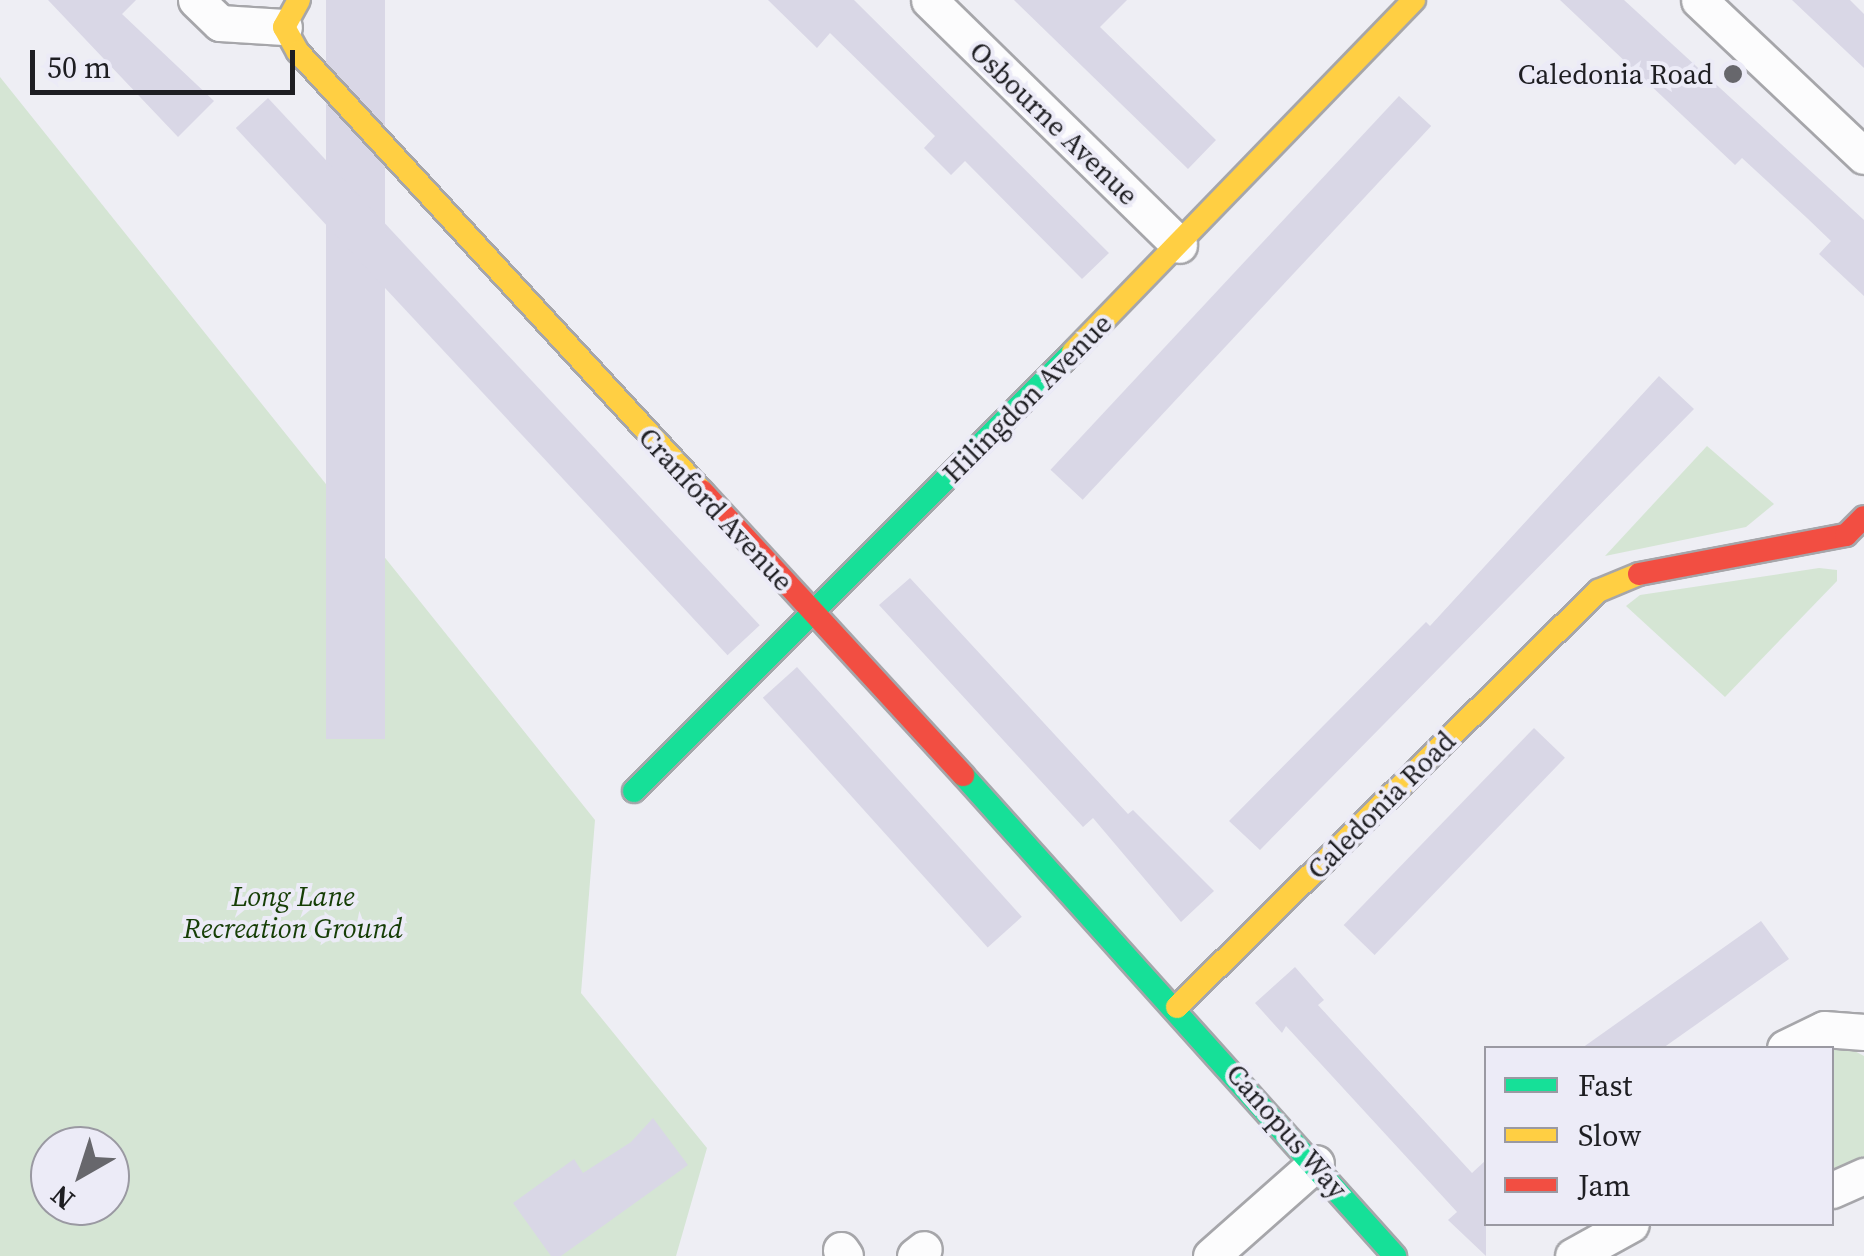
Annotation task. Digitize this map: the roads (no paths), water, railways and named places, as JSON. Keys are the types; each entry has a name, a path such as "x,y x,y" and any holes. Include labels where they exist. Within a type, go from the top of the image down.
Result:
{"street":[{"path":"196,0 220,23 291,13"},
{"name":"Osbourne Avenue","path":"930,0 1179,245"},
{"name":"Hilingdon Avenue","path":"634,791 1179,245 1414,0"},
{"path":"1699,0 1864,156"},
{"name":"Cranford Avenue","path":"291,13 311,66 1177,1007"},
{"name":"Caledonia Road","path":"1177,1007 1598,591 1640,573 1846,535 1864,517"},
{"name":"Canopus Way","path":"1177,1007 1396,1256"},
{"path":"1788,1046 1824,1029 1864,1032"},
{"path":"1211,1256 1316,1163"},
{"path":"1834,1189 1864,1176"},
{"path":"1573,1256 1627,1226"}],"place":[{"name":"Caledonia Road","path":"1733,74"}],"park label":[{"name":"Long Lane Recreation Ground","path":"293,912"}]}
